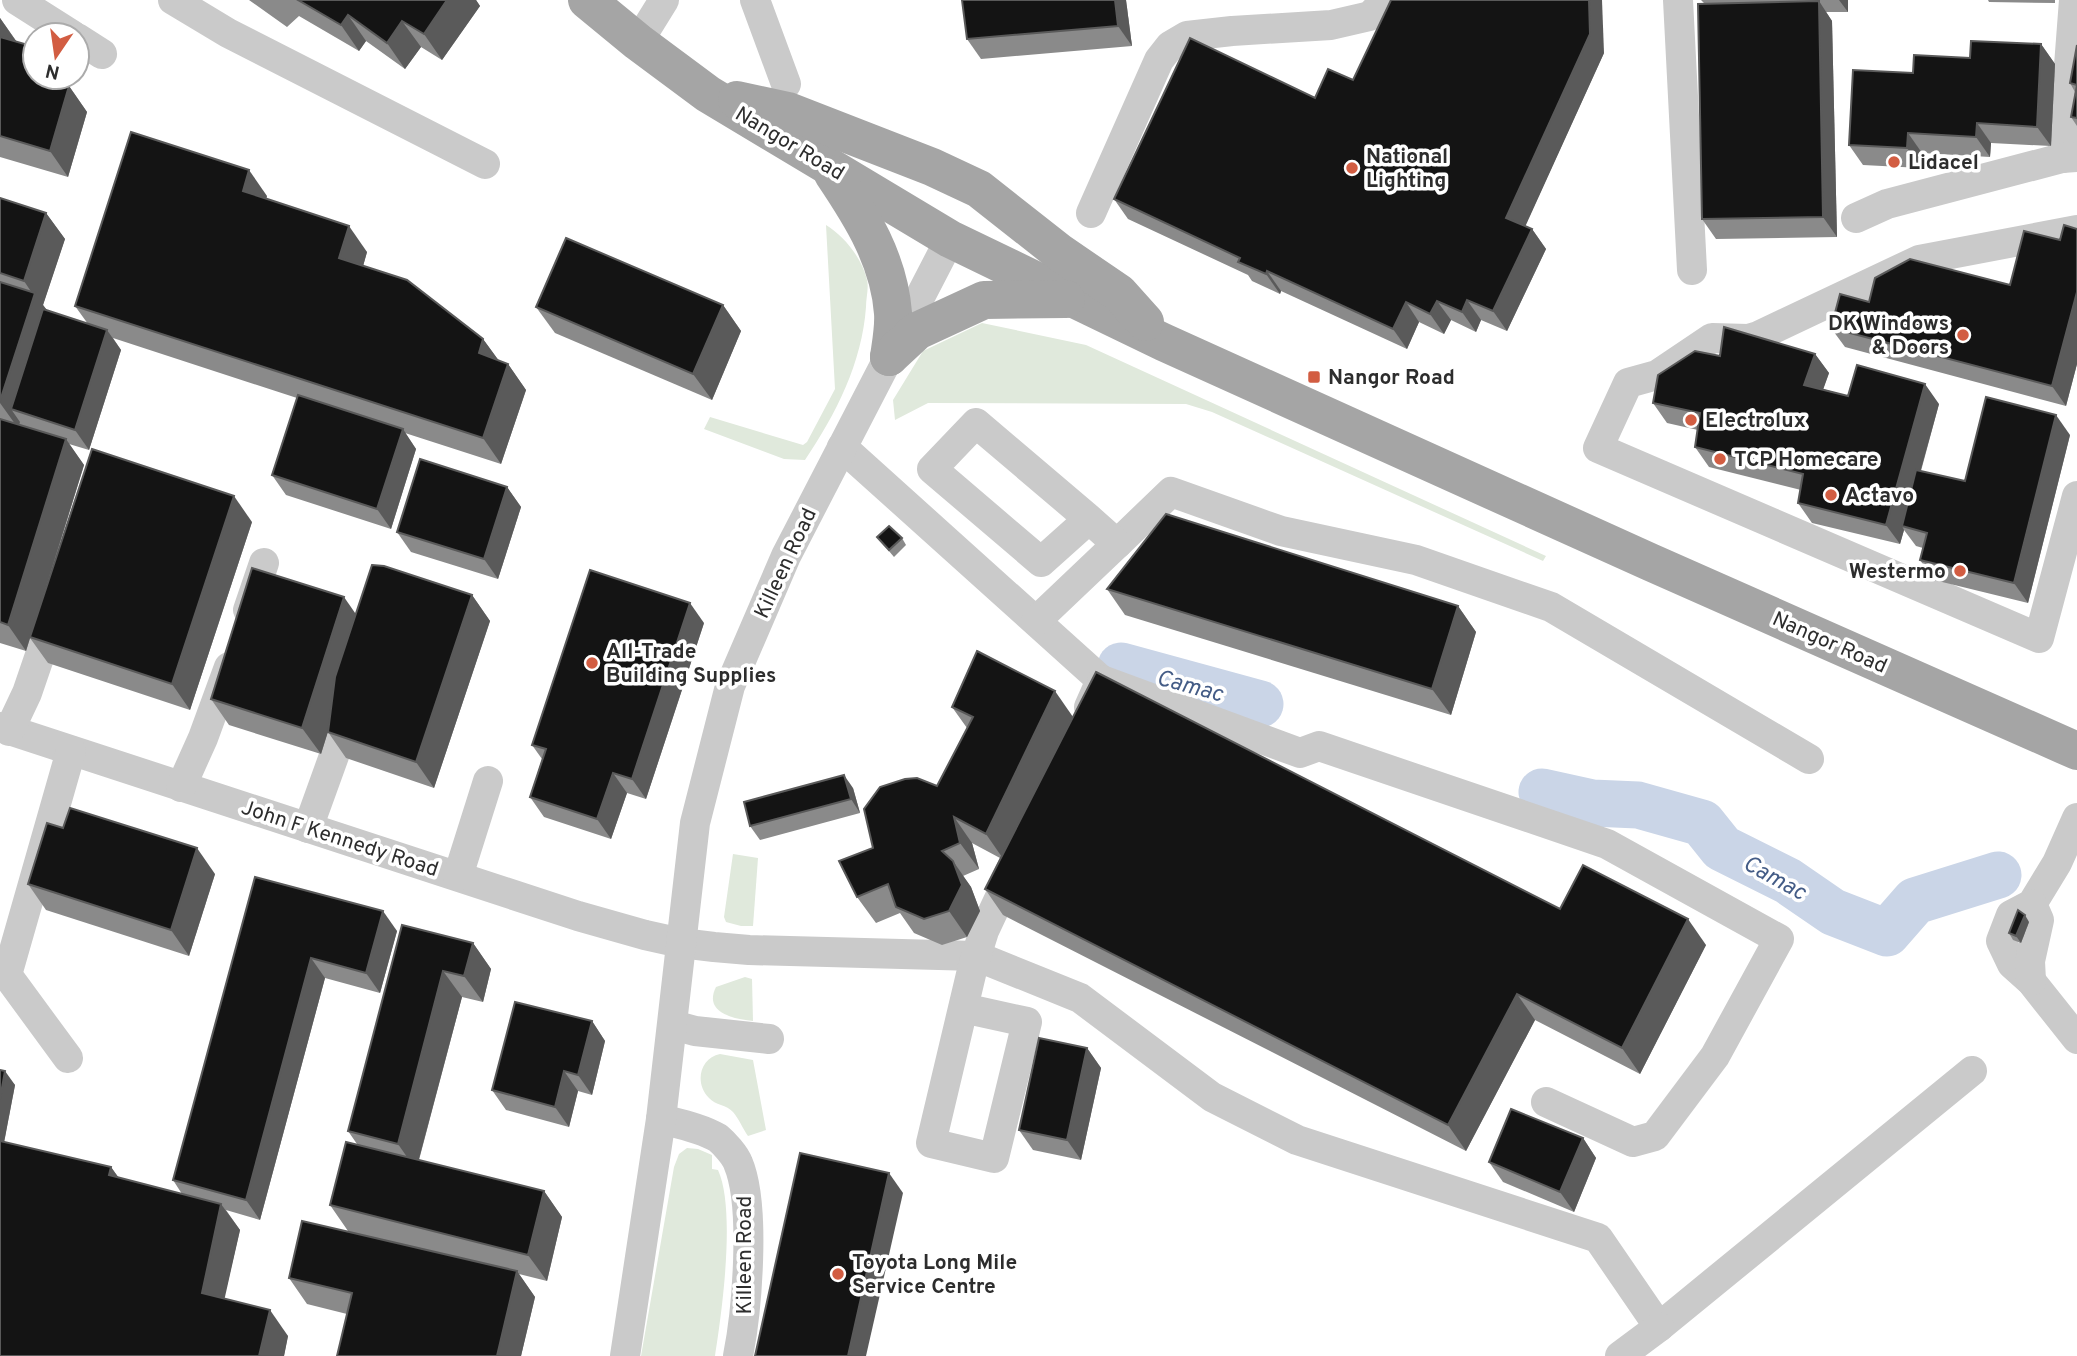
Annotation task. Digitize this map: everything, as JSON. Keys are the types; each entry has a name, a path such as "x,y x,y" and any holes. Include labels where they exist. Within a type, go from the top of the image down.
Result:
{"main road":[{"name":"Nangor Road","path":"587,0 708,94 950,239 1163,342 2077,751"},
{"path":"708,94 788,111 932,167 979,189 1059,252 1119,293 1163,342"},
{"path":"827,165 862,218 886,272 893,315 889,357"},
{"path":"889,357 916,331 985,300 1075,299"}],"street":[{"path":"17,0 50,21"},
{"path":"173,0 228,33 485,164"},
{"path":"638,42 664,0"},
{"path":"755,0 786,84"},
{"path":"1091,213 1159,60 1170,46 1187,36 1331,25 1370,16 1386,0"},
{"path":"1678,0 1692,270"},
{"path":"1856,218 1887,204 2070,157 2074,0"},
{"path":"91,47 102,54"},
{"path":"2077,230 1919,260 1758,336 1748,339 1712,338 1657,376 1628,383 1598,448 2039,638 2077,496"},
{"name":"Killeen Road","path":"625,1356 661,1119 695,823 730,685 786,556 950,239"},
{"path":"1089,519 1041,562 932,469 976,423 1089,519 1117,544"},
{"path":"842,447 1101,680 1300,753 1319,746 1607,844 1779,939 1715,1056 1655,1136 1633,1142 1546,1102"},
{"path":"1036,621 1171,492 1281,531 1416,560 1550,607 1809,759"},
{"path":"181,787 203,738 264,563"},
{"path":"5,729 27,693 60,590"},
{"path":"308,828 362,678"},
{"path":"1078,730 1101,680"},
{"name":"John F Kennedy Road","path":"5,729 578,916 681,943 749,950 976,956"},
{"path":"68,1058 7,975 71,751"},
{"path":"457,876 488,781"},
{"path":"2077,818 2057,863 2032,904 2039,920 2030,961 2031,981 2077,1039"},
{"path":"963,1008 1027,1022 994,1157 931,1143 963,1008 976,956 984,931 1025,844"},
{"path":"976,956 1080,998 1212,1097 1297,1140 1598,1238 1658,1326"},
{"path":"673,1026 695,1031 769,1038"},
{"path":"1620,1356 1972,1071"},
{"name":"Killeen Road","path":"661,1119 719,1139 738,1161 747,1193 745,1321 738,1356"}],"shaded area":[{"path":"826,225 851,248 865,272 868,286 864,328 846,387 816,443 805,460 784,459 704,429 710,417 803,445 807,442 835,389"},
{"path":"982,323 1086,345 1546,556 1543,561 1212,412 1186,404 928,403 895,420 893,400 923,351"},
{"path":"733,854 758,858 753,926 726,922 724,917"},
{"path":"745,977 752,979 753,1021 722,1013 714,1003 716,987"},
{"path":"720,1054 753,1060 766,1130 748,1136 733,1112 704,1092 701,1072 708,1060"},
{"path":"687,1148 712,1155 712,1169 718,1170 726,1209 726,1261 715,1356 641,1356 674,1167 679,1154"}],"building":[{"path":"298,0 447,0 424,34 402,21 387,43 348,15 341,25"},
{"path":"962,0 1115,0 1118,26 967,39"},
{"name":"National Lighting","path":"1391,0 1589,0 1590,34 1506,218 1532,229 1493,311 1467,300 1462,312 1437,301 1430,314 1406,302 1393,329 1267,271 1266,274 1238,262 1240,258 1114,199 1190,38 1315,98 1328,69 1353,80"},
{"path":"1819,1 1823,217 1702,219 1698,4"},
{"path":"0,37 21,43 21,91 68,91 50,151 0,136"},
{"path":"1971,41 2041,44 2037,127 1977,123 1976,137 1908,133 1907,148 1849,145 1853,70 1913,73 1914,55 1970,58"},
{"path":"2077,45 2077,85 2070,83"},
{"path":"2077,85 2077,118 2071,117"},
{"path":"131,132 249,170 243,191 349,226 339,258 407,280 483,339 479,353 508,364 483,438 75,306"},
{"path":"0,198 46,213 24,281 0,273"},
{"name":"DK Windows & Doors","path":"2064,225 2077,229 2077,292 2052,386 1831,328 1840,294 1869,302 1875,278 1910,259 2010,285 2024,231 2060,240"},
{"path":"566,238 723,305 693,374 536,307"},
{"path":"0,282 35,293 0,401"},
{"path":"43,309 107,330 75,430 11,409"},
{"path":"1724,327 1815,354 1804,385 1848,396 1857,365 1925,384 1886,525 1798,503 1803,474 1695,447 1700,413 1653,403 1658,375 1695,351 1720,356"},
{"path":"298,395 403,429 377,509 272,475"},
{"path":"1986,397 2056,415 2014,583 1920,560 1927,533 1902,526 1916,470 1965,481"},
{"path":"0,419 66,439 8,625 0,622"},
{"path":"92,449 234,496 172,684 30,637"},
{"path":"420,459 507,487 484,559 397,532"},
{"path":"1166,514 1458,606 1432,689 1107,589"},
{"path":"889,526 902,538 889,550 877,537"},
{"path":"372,565 384,566 472,595 416,762 328,732 335,677"},
{"path":"252,568 344,597 302,728 211,699"},
{"path":"590,570 690,603 632,779 613,773 597,819 530,797 546,749 532,745"},
{"path":"977,651 1055,691 986,834 954,817 960,843 942,851 953,861 962,885 949,911 924,919 896,907 888,884 857,897 839,861 873,848 864,809 880,787 905,779 917,778 937,786 973,717 952,707"},
{"path":"1096,672 1560,909 1583,865 1688,919 1622,1048 1517,994 1448,1125 985,889"},
{"path":"844,775 851,799 750,826 744,802"},
{"path":"70,808 197,848 171,930 28,884 47,823 63,828"},
{"path":"255,877 383,911 366,973 311,958 246,1200 173,1180"},
{"path":"2018,910 2025,915 2016,936 2009,933"},
{"path":"402,925 473,943 464,976 443,971 398,1144 348,1131"},
{"path":"515,1002 592,1021 578,1075 564,1071 555,1107 492,1090"},
{"path":"1039,1038 1087,1048 1067,1140 1019,1130"},
{"path":"0,1070 5,1071 0,1099"},
{"path":"1511,1109 1583,1138 1560,1192 1489,1162"},
{"path":"0,1141 111,1167 109,1175 221,1204 202,1293 270,1310 259,1356 0,1356"},
{"path":"346,1142 544,1191 528,1255 330,1205"},
{"name":"Toyota Long Mile Service Centre","path":"800,1153 889,1173 848,1356 755,1356"},
{"path":"302,1221 517,1271 497,1356 337,1356 352,1293 289,1278"}],"waterway":[{"name":"Camac","path":"1121,666 1260,704"},
{"name":"Camac","path":"1542,792 1592,803 1638,805 1702,823 1722,848 1788,881 1833,912 1887,933 1915,901 1998,875"}],"place":[{"name":"Lidacel","path":"1894,162"},
{"name":"National Lighting","path":"1352,168"},
{"name":"DK Windows & Doors","path":"1963,335"},
{"name":"Nangor Road","path":"1314,377"},
{"name":"Electrolux","path":"1691,420"},
{"name":"TCP Homecare","path":"1720,459"},
{"name":"Actavo","path":"1831,495"},
{"name":"Westermo","path":"1960,571"},
{"name":"All-Trade Building Supplies","path":"592,663"},
{"name":"Toyota Long Mile Service Centre","path":"838,1274"}]}
